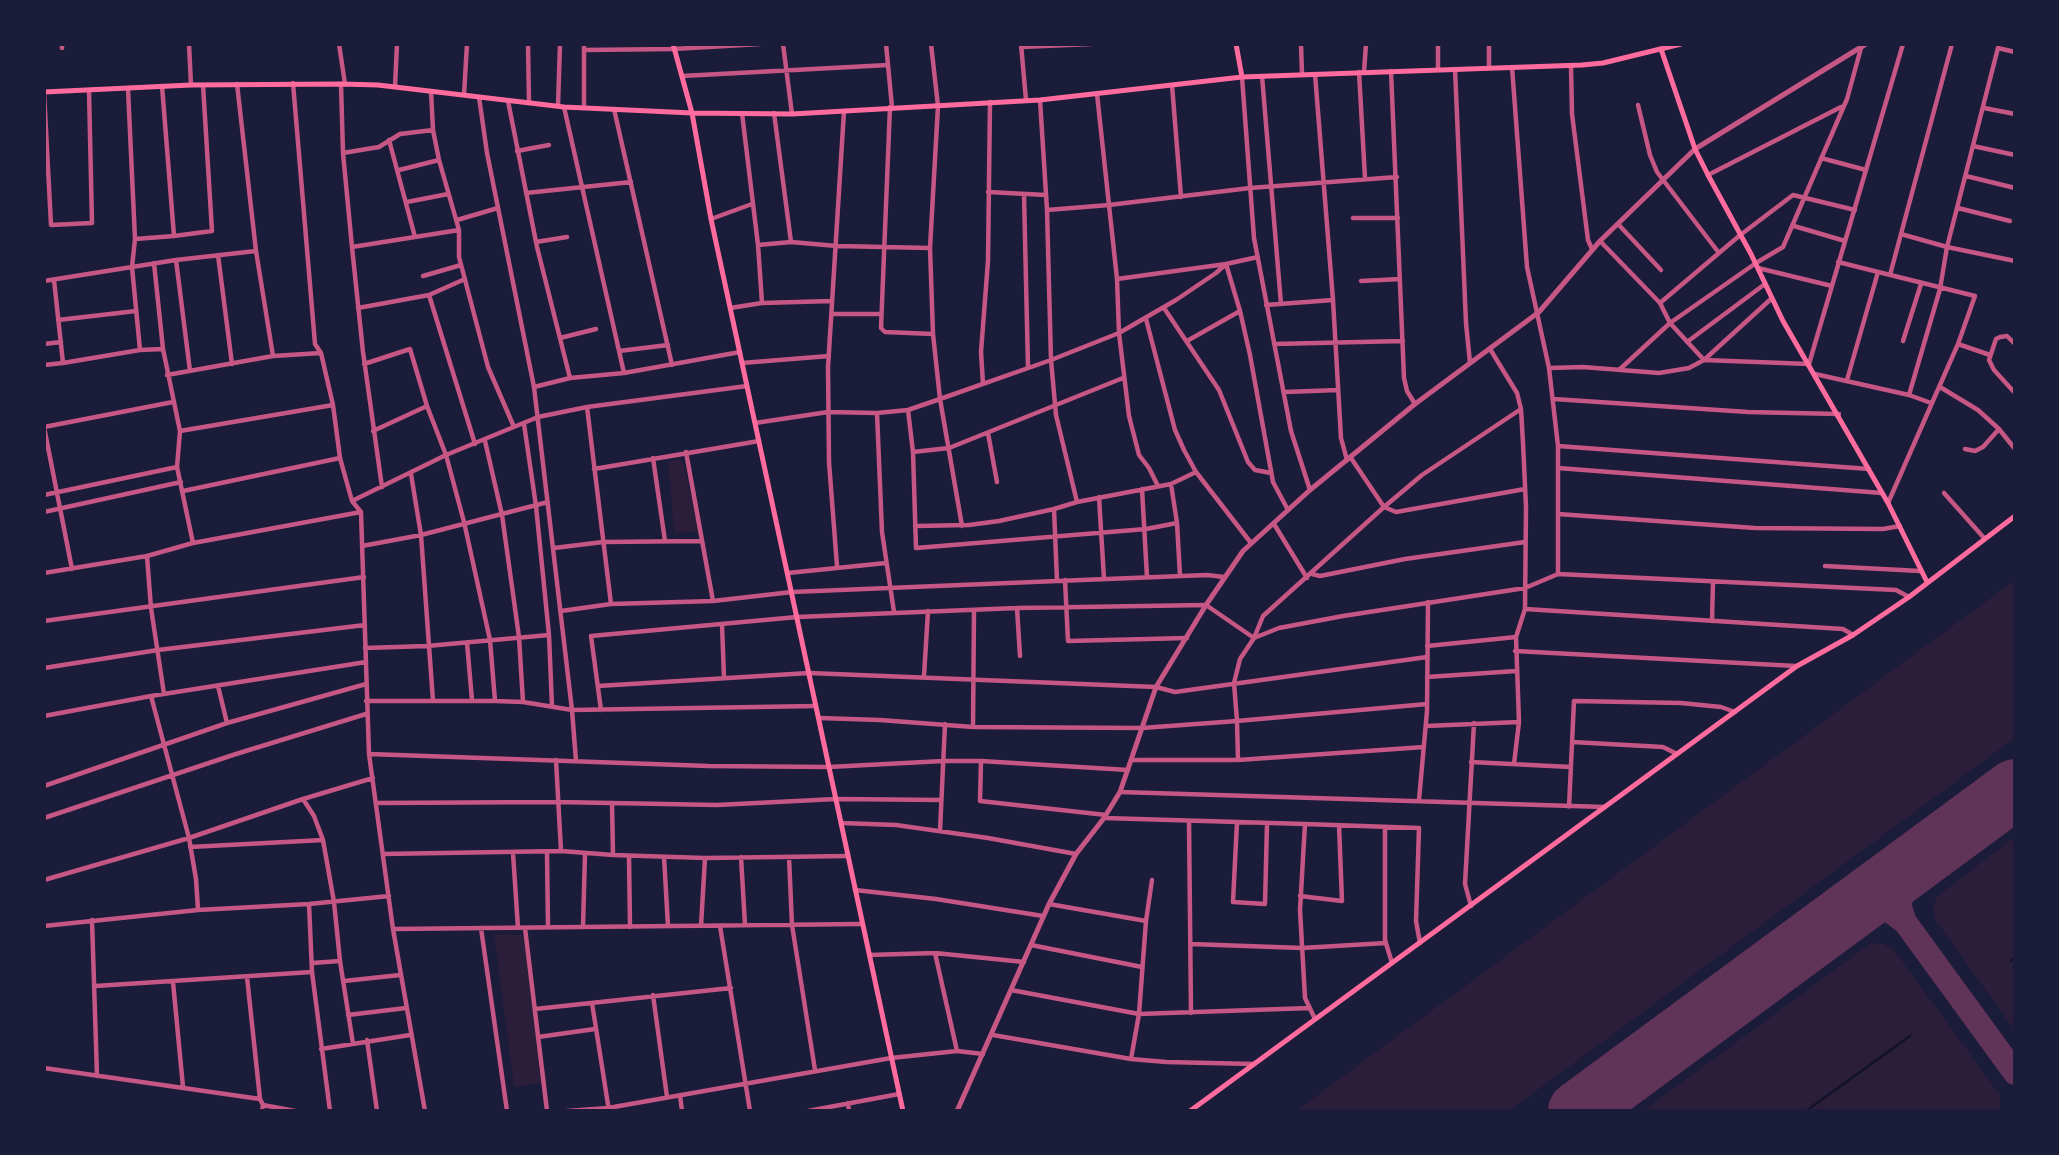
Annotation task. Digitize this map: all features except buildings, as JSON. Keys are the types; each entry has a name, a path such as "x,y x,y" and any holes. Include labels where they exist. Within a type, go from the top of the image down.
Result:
{"main road":[{"path":"1236,44 1242,77"},
{"path":"44,92 237,83 343,84 395,87 561,106 692,113 792,114 1040,100 1242,77 1571,66 1604,63 1681,44"},
{"path":"673,46 692,113 711,219 903,1111"},
{"path":"1661,49 1695,149 1707,175 1757,265 1772,298 1888,503 1927,582"},
{"path":"1189,1111 1797,666 1853,635 1909,597 2015,516"}],"street":[{"path":"189,44 191,85"},
{"path":"339,44 343,84 343,153 352,247 364,364 382,487"},
{"path":"395,87 397,44"},
{"path":"464,95 467,44"},
{"path":"528,44 528,103"},
{"path":"560,44 561,106 624,373"},
{"path":"584,107 584,47 760,44"},
{"path":"783,44 792,114"},
{"path":"886,44 891,107 881,328 885,332 933,334"},
{"path":"931,44 938,106 930,248 933,334 940,399 962,526"},
{"path":"1026,100 1021,45 1091,44"},
{"path":"1301,44 1302,74"},
{"path":"1365,178 1361,72 1366,44"},
{"path":"1438,44 1438,69"},
{"path":"1489,44 1489,67"},
{"path":"1653,44 1653,52"},
{"path":"1600,241 1660,303 1670,323 1704,360 1809,364 1903,44"},
{"path":"1890,275 1952,44"},
{"path":"1619,370 1670,323 1783,247 1847,99 1863,46"},
{"path":"957,1111 1049,904 1076,854 1105,817 1120,792 1156,687 1224,577 1251,543 1310,490 1415,404 1539,312 1592,249 1695,149 1863,46"},
{"path":"1909,395 1940,289 1947,247 1999,46 2015,52"},
{"path":"682,76 888,65"},
{"path":"1571,66 1572,114 1588,240 1592,249"},
{"path":"1512,67 1527,267 1532,295 1539,312 1554,399 1558,446 1558,574"},
{"path":"1455,69 1470,363"},
{"path":"1391,71 1405,384 1415,404"},
{"path":"1315,74 1334,300 1341,438 1349,459 1384,507 1396,512 1525,489"},
{"path":"1262,76 1282,304"},
{"path":"1242,77 1258,257 1291,431 1310,490"},
{"path":"237,83 256,251 273,356"},
{"path":"293,83 315,344 321,353 333,405 340,458 352,501 361,512 369,754 400,975 425,1111"},
{"path":"135,239 212,231 203,84"},
{"path":"1172,85 1181,197"},
{"path":"162,86 174,236"},
{"path":"128,89 135,239 132,267 140,350"},
{"path":"44,226 92,223 89,91"},
{"path":"431,91 433,130 439,160 459,230 458,257 488,367 514,427"},
{"path":"44,92 51,225"},
{"path":"1097,94 1117,279 1123,378 1139,455 1158,486"},
{"path":"479,97 534,387 576,761"},
{"path":"1040,100 1047,210 1051,360 1056,415 1077,502"},
{"path":"508,101 536,242 570,378"},
{"path":"983,384 981,352 988,261 990,102"},
{"path":"1638,105 1653,164 1719,253"},
{"path":"1707,175 1842,107"},
{"path":"1984,108 2015,114"},
{"path":"614,109 672,365"},
{"path":"837,566 828,412 844,111"},
{"path":"741,113 758,245 762,303"},
{"path":"774,113 791,242"},
{"path":"343,153 379,147 400,134 433,130"},
{"path":"389,140 415,237"},
{"path":"517,151 549,145"},
{"path":"1973,146 2015,155"},
{"path":"1821,158 1866,170"},
{"path":"399,170 439,160"},
{"path":"1966,176 2015,188"},
{"path":"1047,210 1250,188 1397,177"},
{"path":"526,193 631,182"},
{"path":"988,192 1046,195"},
{"path":"407,202 448,194"},
{"path":"1024,195 1028,368"},
{"path":"1660,303 1739,236 1793,195 1855,210"},
{"path":"711,219 752,204"},
{"path":"457,220 498,208"},
{"path":"1958,208 2010,221"},
{"path":"1353,218 1398,218"},
{"path":"1618,224 1661,270"},
{"path":"1794,226 1845,241"},
{"path":"352,247 459,230"},
{"path":"1901,234 2015,261"},
{"path":"536,242 567,237"},
{"path":"758,245 791,242 930,248"},
{"path":"44,281 176,260 256,251"},
{"path":"218,255 232,364"},
{"path":"1117,279 1258,257"},
{"path":"176,260 190,371"},
{"path":"1838,262 1975,296 1940,387 1888,503"},
{"path":"155,263 163,349 180,431 177,467 193,543"},
{"path":"755,423 828,412 877,413 908,410 1119,333 1164,308 1226,264"},
{"path":"1226,264 1240,310 1264,421 1271,473 1276,489 1289,511"},
{"path":"423,276 461,265"},
{"path":"1757,265 1832,286"},
{"path":"1847,380 1878,272"},
{"path":"358,308 429,295 465,279"},
{"path":"1361,281 1400,279"},
{"path":"54,280 63,363"},
{"path":"1687,342 1765,284"},
{"path":"1903,341 1921,284"},
{"path":"429,295 475,444"},
{"path":"1549,368 1583,367 1659,373 1689,368 1704,360 1772,298"},
{"path":"1266,305 1334,300"},
{"path":"730,308 762,303 832,301"},
{"path":"1164,308 1209,372 1227,406 1248,462 1255,470 1271,473"},
{"path":"1187,341 1240,310"},
{"path":"58,320 136,311"},
{"path":"832,314 881,314"},
{"path":"1146,319 1175,430 1196,472 1251,543"},
{"path":"560,338 596,328"},
{"path":"2015,344 2007,337 2000,337 1990,355 1994,370 2015,393"},
{"path":"1274,344 1403,341"},
{"path":"44,344 61,342"},
{"path":"1958,344 1990,355"},
{"path":"619,351 667,345"},
{"path":"44,365 163,349"},
{"path":"364,364 410,349 427,406 446,455 464,522 490,640 495,701"},
{"path":"1490,349 1517,393 1521,409 1525,489 1525,609 1516,637 1515,651 1519,722 1514,764"},
{"path":"534,387 570,378 624,373 740,352"},
{"path":"167,375 273,356 321,353"},
{"path":"742,363 829,356"},
{"path":"1815,374 1909,395 1931,403"},
{"path":"913,452 949,448 1123,378"},
{"path":"352,501 446,455 538,417 587,407 747,386"},
{"path":"1940,387 1978,410 1999,429 2015,449"},
{"path":"1284,392 1338,390"},
{"path":"1554,399 1748,412 1839,414"},
{"path":"72,569 44,427 173,402"},
{"path":"180,431 333,405"},
{"path":"373,431 427,406"},
{"path":"587,407 611,604"},
{"path":"1238,760 1234,683 1240,659 1254,638 1263,616 1422,475 1521,409"},
{"path":"908,410 913,452 916,548 1146,529 1177,523"},
{"path":"877,413 886,563 894,612"},
{"path":"524,424 536,506 552,706"},
{"path":"1965,449 1975,451 1983,447 1999,429"},
{"path":"988,433 997,482"},
{"path":"485,441 502,515 519,637 523,702"},
{"path":"594,469 759,441"},
{"path":"1558,446 1869,470"},
{"path":"686,452 713,601"},
{"path":"183,491 340,458"},
{"path":"653,458 665,541"},
{"path":"44,495 177,467"},
{"path":"1558,468 1882,493"},
{"path":"915,526 962,526 999,521 1099,497 1171,484 1196,472"},
{"path":"411,474 421,535 433,701"},
{"path":"44,512 181,482"},
{"path":"1171,484 1177,523 1180,576"},
{"path":"1142,489 1147,577"},
{"path":"1944,493 1985,539"},
{"path":"1099,497 1104,579"},
{"path":"362,546 421,535 548,502"},
{"path":"1054,509 1057,581"},
{"path":"44,573 146,556 193,543 361,512"},
{"path":"1558,514 1755,528 1883,529 1900,526"},
{"path":"1274,524 1310,576"},
{"path":"554,548 603,542 702,541"},
{"path":"1310,576 1525,542"},
{"path":"146,556 150,608 164,694"},
{"path":"788,573 886,563"},
{"path":"1825,566 1920,571"},
{"path":"1254,638 1279,628 1525,587 1558,574 1896,590 1909,597"},
{"path":"561,611 611,604 713,601 792,592 891,586 1180,576 1224,577"},
{"path":"44,621 364,577"},
{"path":"1065,580 1068,641 1187,638"},
{"path":"1712,621 1713,582"},
{"path":"1419,800 1427,704 1428,602"},
{"path":"601,710 591,636 797,617 894,612 1206,605 1254,638"},
{"path":"1017,608 1020,656"},
{"path":"1525,609 1843,629 1853,635"},
{"path":"973,727 974,610"},
{"path":"924,676 928,611"},
{"path":"722,624 724,678"},
{"path":"44,668 158,650 365,625"},
{"path":"365,648 427,646 548,635"},
{"path":"1427,646 1516,637"},
{"path":"467,643 472,700"},
{"path":"1515,651 1797,666"},
{"path":"598,686 809,673 1156,687 1175,692 1427,657"},
{"path":"44,716 366,662"},
{"path":"1427,677 1516,671"},
{"path":"44,786 227,723 366,684"},
{"path":"218,686 227,723"},
{"path":"151,696 189,838 198,909"},
{"path":"366,701 523,702 572,710 816,706"},
{"path":"1569,807 1574,702 1681,703 1721,706 1735,712"},
{"path":"819,718 973,727 1142,728 1427,704"},
{"path":"44,818 366,714"},
{"path":"1426,726 1519,722"},
{"path":"1471,905 1465,884 1474,723"},
{"path":"940,831 945,724"},
{"path":"1573,742 1663,747 1677,754"},
{"path":"1132,760 1238,760 1424,747"},
{"path":"369,754 708,766 829,767 981,761 1128,770"},
{"path":"555,761 561,851"},
{"path":"981,761 979,801 1105,817 1419,828 1416,920 1420,943"},
{"path":"1471,762 1571,767"},
{"path":"44,880 189,838 373,778"},
{"path":"1120,792 1605,807"},
{"path":"303,799 314,816 323,840 353,1044"},
{"path":"376,803 717,805 836,799 941,800"},
{"path":"612,803 613,855"},
{"path":"1189,821 1191,1013"},
{"path":"1237,822 1233,902 1265,904 1267,824"},
{"path":"841,823 896,825 1076,854"},
{"path":"1305,824 1300,896 1302,948 1305,998 1315,1019"},
{"path":"1300,896 1342,901 1339,825"},
{"path":"1385,827 1386,943 1392,963"},
{"path":"190,847 323,840"},
{"path":"383,854 561,851 705,858 848,856"},
{"path":"547,852 548,928"},
{"path":"513,853 518,928"},
{"path":"583,927 585,853"},
{"path":"629,856 630,927"},
{"path":"664,857 668,926"},
{"path":"741,857 745,925"},
{"path":"789,857 792,925 815,1070"},
{"path":"701,926 705,858"},
{"path":"1131,1059 1139,1014 1146,920 1152,880"},
{"path":"855,890 936,899 1043,916"},
{"path":"44,926 198,909 309,904 389,896"},
{"path":"309,904 312,972 330,1111"},
{"path":"1049,904 1146,920"},
{"path":"92,920 97,1076"},
{"path":"393,929 862,924"},
{"path":"720,926 750,1111"},
{"path":"481,928 507,1111"},
{"path":"525,928 547,1111"},
{"path":"1191,944 1302,948 1386,943"},
{"path":"1031,946 1142,967"},
{"path":"868,955 935,953 1024,962"},
{"path":"935,953 957,1051"},
{"path":"312,963 340,961"},
{"path":"94,986 312,972"},
{"path":"344,981 400,975"},
{"path":"247,977 262,1111"},
{"path":"173,982 183,1087"},
{"path":"535,1009 731,988"},
{"path":"1011,990 1139,1014 1310,1008"},
{"path":"653,995 667,1097"},
{"path":"592,1003 609,1109"},
{"path":"348,1015 406,1008"},
{"path":"538,1037 595,1029"},
{"path":"321,1049 410,1035"},
{"path":"993,1035 1131,1059 1254,1064"},
{"path":"367,1040 377,1111"},
{"path":"567,1111 609,1109 891,1058 957,1051 984,1054"},
{"path":"44,1068 260,1098"},
{"path":"808,1111 900,1094"},
{"path":"680,1095 682,1111"},
{"path":"848,1103 849,1111"},
{"path":"263,1105 295,1111"}],"shaded area":[{"path":"682,459 700,532 674,533 668,461"},
{"path":"2015,580 2015,738 1509,1111 1296,1111"},
{"path":"2015,837 2015,1031 1934,918 1933,909 1936,897"},
{"path":"494,934 523,935 547,1082 514,1087"},
{"path":"1871,943 1884,944 1894,950 2000,1095 2000,1111 1643,1111"}],"waterway":[{"path":"2011,961 2015,958"},
{"path":"1806,1111 1910,1036"}],"taxiway":[{"path":"1853,909 1867,905 1878,906 1886,908 1905,922 1900,907 1902,882 1905,873 1918,860"},
{"path":"1905,922 2015,1073"}],"runway":[{"path":"1578,1111 2015,789"}]}
